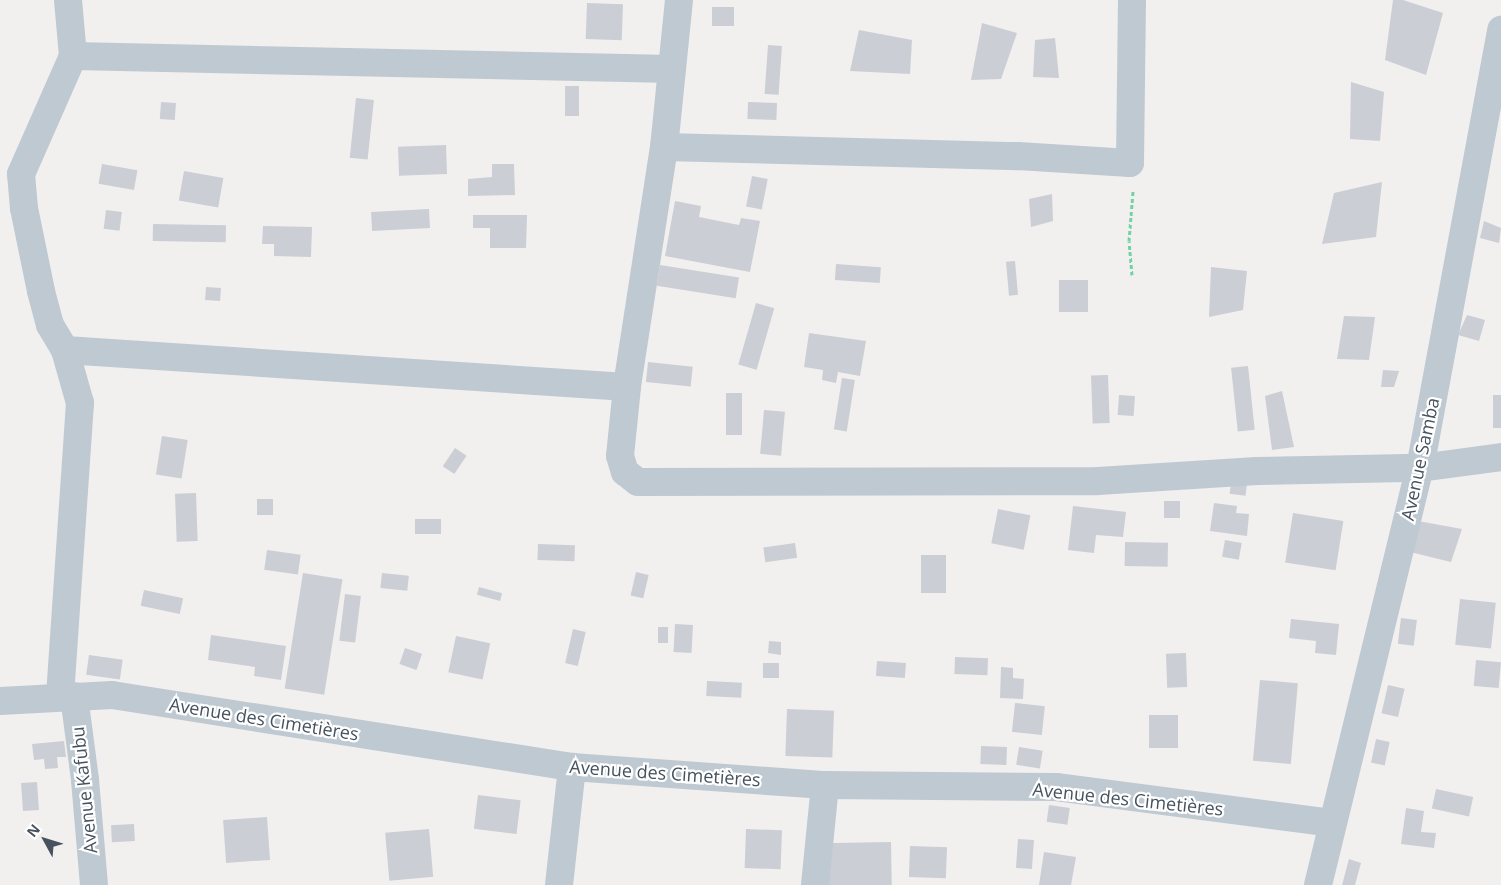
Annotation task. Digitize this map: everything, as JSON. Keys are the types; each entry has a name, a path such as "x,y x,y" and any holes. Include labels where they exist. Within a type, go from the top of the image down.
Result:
{"street":[{"path":"68,0 73,56 672,69"},
{"path":"679,0 664,147 627,387 620,456 626,472 638,482 1098,481 1257,471 1420,468 1501,457"},
{"path":"664,147 1018,156 1130,163 1132,0"},
{"name":"Avenue Samba","path":"1318,885 1420,468 1501,29"},
{"name":"Avenue Kafubu","path":"73,56 21,174 24,208 41,291 50,325 65,350 80,404 67,696 85,780 94,885"},
{"path":"65,350 627,387"},
{"name":"Avenue des Cimetières","path":"0,701 112,695 572,767 825,785 1056,787 1332,824"},
{"path":"558,885 572,767"},
{"path":"815,885 825,785"}],"path":[{"path":"1130,163 1133,201 1129,241 1132,275"}],"building":[{"path":"1393,0 1403,0 1443,13 1426,75 1385,60"},
{"path":"587,3 623,4 622,40 586,39"},
{"path":"712,7 734,7 734,26 712,26"},
{"path":"982,23 1017,33 1001,79 971,80"},
{"path":"859,30 912,40 910,74 850,71"},
{"path":"1055,38 1059,78 1033,77 1035,40"},
{"path":"768,45 782,46 779,95 765,94"},
{"path":"1351,82 1384,92 1380,141 1350,139"},
{"path":"565,86 579,86 579,116 565,116"},
{"path":"356,98 374,100 368,160 350,158"},
{"path":"161,102 176,103 175,120 160,119"},
{"path":"748,102 777,103 776,120 747,119"},
{"path":"446,145 447,174 399,176 398,147"},
{"path":"102,164 137,170 134,190 99,184"},
{"path":"492,164 514,164 515,195 468,196 468,179 492,177"},
{"path":"184,171 223,178 218,207 179,201"},
{"path":"752,176 768,179 762,209 746,206"},
{"path":"1382,182 1376,237 1322,244 1334,193"},
{"path":"1052,194 1053,221 1031,227 1029,199"},
{"path":"675,201 701,206 699,217 739,225 741,218 760,221 750,272 665,256"},
{"path":"429,209 430,228 372,231 371,212"},
{"path":"106,210 122,212 120,231 104,229"},
{"path":"473,215 527,215 526,248 490,248 490,228 473,228"},
{"path":"1484,221 1501,228 1499,243 1480,238"},
{"path":"153,224 226,225 226,242 153,241"},
{"path":"263,226 312,227 311,257 274,256 274,244 262,244"},
{"path":"1015,261 1018,295 1009,296 1006,262"},
{"path":"836,264 881,267 880,283 835,280"},
{"path":"660,265 739,278 736,298 657,286"},
{"path":"1211,267 1247,271 1243,310 1209,317"},
{"path":"1059,280 1088,280 1088,312 1059,312"},
{"path":"206,287 221,288 220,301 205,300"},
{"path":"756,303 774,308 757,370 738,365"},
{"path":"1467,315 1485,320 1479,341 1458,335"},
{"path":"1344,316 1375,317 1369,360 1337,359"},
{"path":"809,333 866,341 860,376 838,372 836,383 822,380 823,370 804,367"},
{"path":"648,362 693,367 691,387 646,382"},
{"path":"1248,366 1255,430 1238,431 1231,368"},
{"path":"1383,370 1399,371 1394,387 1381,387"},
{"path":"1108,375 1110,423 1093,424 1091,376"},
{"path":"842,378 855,380 847,431 834,429"},
{"path":"1282,391 1294,447 1272,450 1265,396"},
{"path":"726,393 742,393 742,435 726,435"},
{"path":"1119,395 1135,396 1134,416 1118,415"},
{"path":"1493,395 1501,395 1501,428 1493,428"},
{"path":"764,410 785,412 781,456 760,454"},
{"path":"162,436 188,440 182,479 156,475"},
{"path":"455,448 467,456 454,474 443,466"},
{"path":"1232,475 1248,477 1246,496 1230,494"},
{"path":"196,493 198,541 177,542 175,494"},
{"path":"257,499 273,499 273,515 257,515"},
{"path":"1164,501 1180,501 1180,518 1164,518"},
{"path":"1214,503 1237,506 1236,513 1249,514 1247,536 1210,531"},
{"path":"1073,506 1126,512 1123,537 1096,535 1094,553 1068,550"},
{"path":"998,509 1030,515 1024,550 991,543"},
{"path":"1293,513 1343,521 1336,570 1285,562"},
{"path":"415,519 441,519 441,534 415,534"},
{"path":"1418,521 1462,529 1451,562 1410,552"},
{"path":"1225,540 1242,543 1239,560 1222,557"},
{"path":"1125,542 1168,543 1168,567 1125,566"},
{"path":"795,543 797,558 765,562 763,547"},
{"path":"538,544 575,545 574,561 537,560"},
{"path":"267,550 301,555 298,575 264,570"},
{"path":"921,555 946,555 946,593 921,593"},
{"path":"636,572 649,575 643,598 631,595"},
{"path":"303,573 343,579 324,695 285,689"},
{"path":"382,573 409,576 407,591 380,588"},
{"path":"479,587 502,593 500,601 477,595"},
{"path":"144,590 183,598 180,614 141,606"},
{"path":"345,594 361,596 355,643 339,641"},
{"path":"1460,599 1496,603 1491,649 1455,645"},
{"path":"1401,618 1417,620 1414,646 1398,644"},
{"path":"1291,619 1339,624 1336,655 1315,653 1316,641 1289,638"},
{"path":"675,624 693,625 692,653 674,652"},
{"path":"658,627 668,627 668,643 658,643"},
{"path":"573,629 586,632 578,666 565,663"},
{"path":"211,635 286,646 281,680 254,676 255,667 208,660"},
{"path":"456,636 490,643 483,679 448,672"},
{"path":"769,641 781,642 781,655 768,653"},
{"path":"405,648 422,654 416,670 399,664"},
{"path":"1186,653 1187,687 1167,688 1166,654"},
{"path":"89,655 123,660 120,680 86,675"},
{"path":"955,657 988,658 987,675 954,674"},
{"path":"1476,660 1501,662 1499,688 1474,686"},
{"path":"877,661 906,663 905,678 876,676"},
{"path":"763,663 779,663 779,678 763,678"},
{"path":"1001,667 1013,668 1013,678 1024,679 1023,699 1000,698"},
{"path":"1260,680 1298,683 1291,764 1253,761"},
{"path":"707,681 742,683 741,698 706,696"},
{"path":"1388,685 1405,689 1398,717 1381,713"},
{"path":"1015,703 1045,706 1042,735 1012,732"},
{"path":"787,709 834,711 832,758 785,756"},
{"path":"1149,715 1178,715 1178,748 1149,748"},
{"path":"1376,739 1390,742 1385,765 1371,762"},
{"path":"64,741 66,757 57,757 58,768 45,769 44,759 34,760 32,744"},
{"path":"981,746 1007,747 1006,765 980,764"},
{"path":"1019,747 1043,751 1040,769 1016,765"},
{"path":"37,782 39,810 23,811 21,783"},
{"path":"1436,789 1473,797 1469,816 1432,809"},
{"path":"478,795 521,800 517,834 474,829"},
{"path":"1049,805 1070,808 1067,825 1047,822"},
{"path":"1406,808 1424,811 1421,832 1436,833 1434,848 1401,844"},
{"path":"267,817 270,860 226,863 223,820"},
{"path":"134,824 135,841 112,842 111,825"},
{"path":"429,829 433,877 389,881 385,833"},
{"path":"746,829 782,830 781,869 745,868"},
{"path":"1018,839 1034,840 1032,869 1016,868"},
{"path":"891,842 892,885 821,885 820,843"},
{"path":"910,846 947,847 946,878 909,877"},
{"path":"1044,852 1076,857 1071,885 1039,885"},
{"path":"1349,859 1361,863 1355,885 1342,885"}]}
